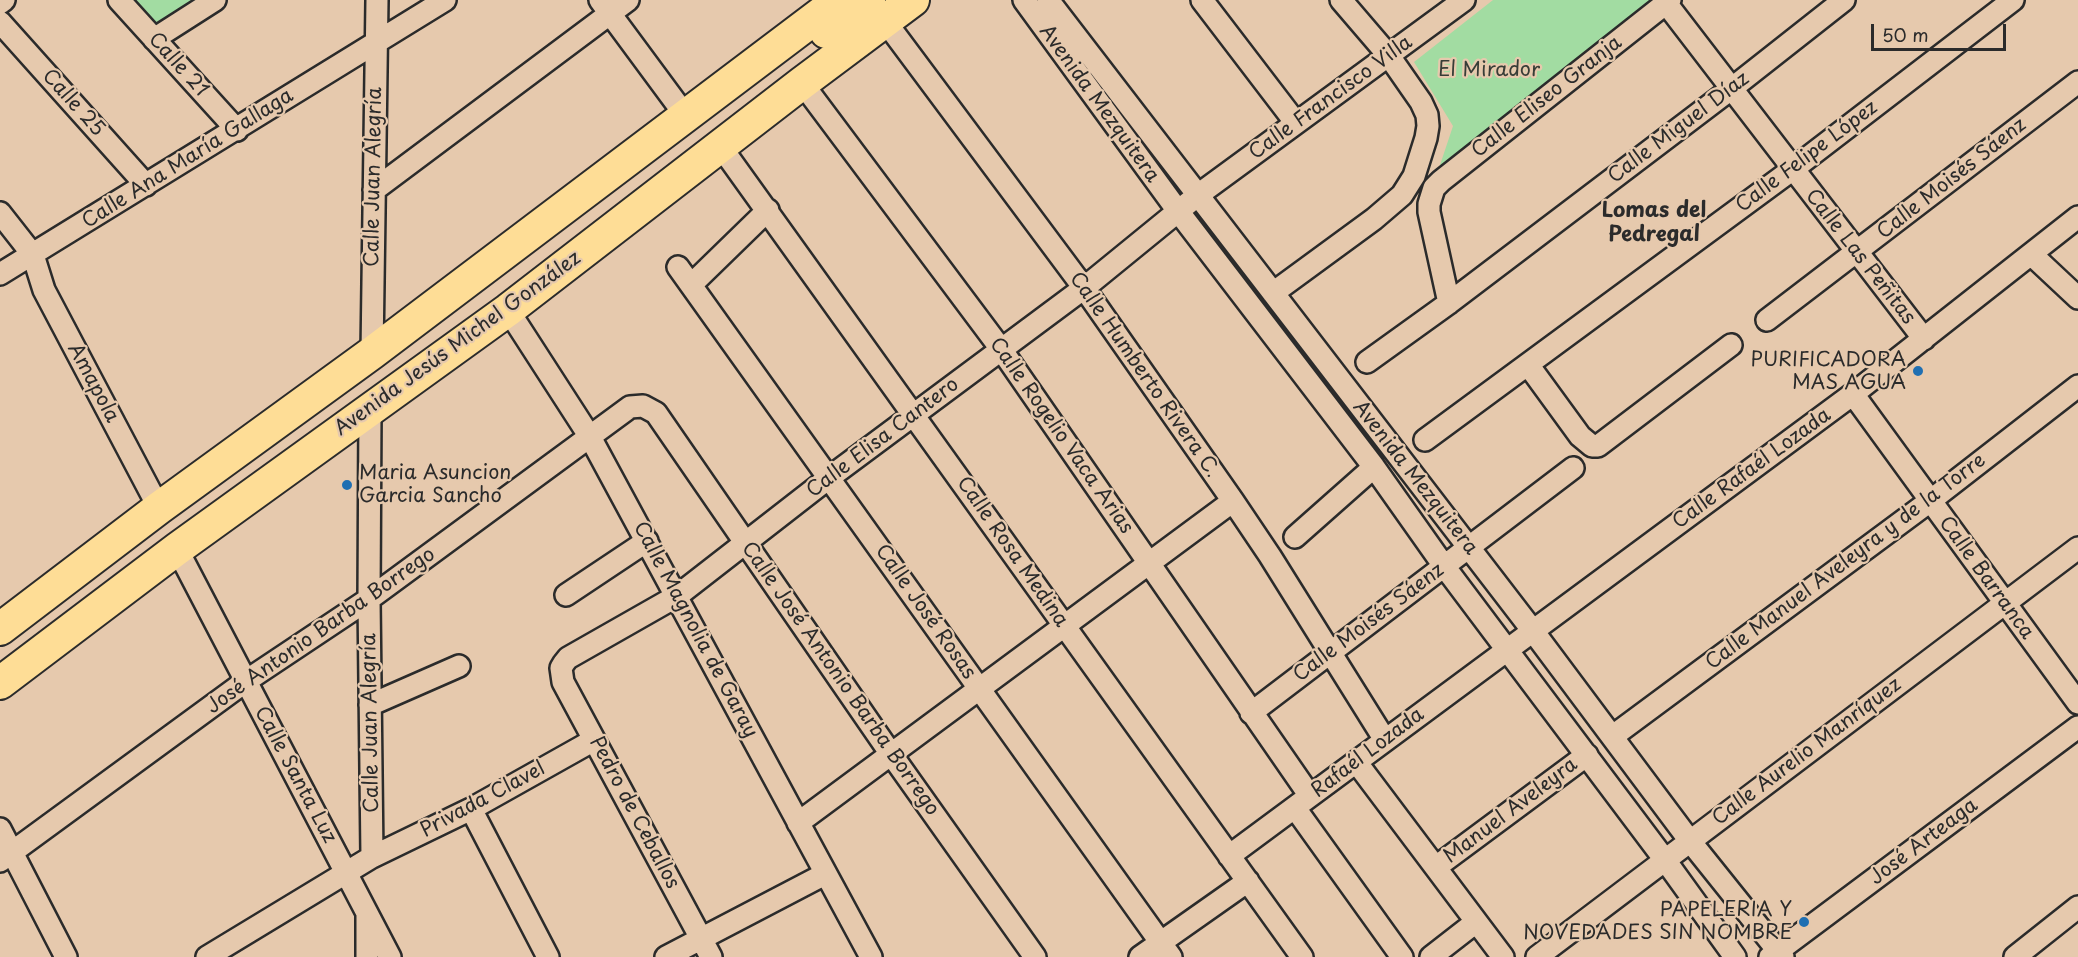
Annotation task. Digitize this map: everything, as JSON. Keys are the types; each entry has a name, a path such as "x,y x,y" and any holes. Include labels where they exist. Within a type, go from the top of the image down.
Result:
{"main road":[{"path":"0,629 159,508 372,353 839,0"},
{"name":"Avenida Jesús Michel González","path":"0,683 177,549 508,310 722,147 802,83 877,11 913,0"},
{"path":"760,58 814,41 877,11"}],"street":[{"path":"0,3 4,0"},
{"name":"Calle 21","path":"119,0 237,130"},
{"path":"154,39 215,0"},
{"name":"Calle Juan Alegría","path":"372,353 377,0"},
{"name":"Calle Ana María Gallaga","path":"0,274 446,0"},
{"path":"374,190 605,7 628,0"},
{"name":"Avenida Mezquitera","path":"1024,0 1178,212 1374,467 1444,566 1587,755 1735,957"},
{"name":"Avenida Mezquitera","path":"1048,0 1533,631 1777,955"},
{"path":"1203,0 1296,123"},
{"path":"1272,293 1374,219 1402,195 1414,176 1426,138 1427,115 1421,102 1389,56 1341,0"},
{"name":"Calle Francisco Villa","path":"1198,195 1464,0"},
{"name":"Calle Miguel Díaz","path":"1367,362 1449,303 1844,0"},
{"name":"Calle Felipe López","path":"1425,440 1529,366 1793,169 2013,0"},
{"name":"Calle Las Peñitas","path":"1668,2 1731,88 1924,339"},
{"name":"Calle Eliseo Granja","path":"1449,303 1429,212 1430,198 1441,181 1668,2"},
{"path":"605,7 685,115"},
{"name":"Calle Humberto Rivera C.","path":"877,11 1084,288 1233,501 1386,740"},
{"name":"Calle 25","path":"0,22 146,185"},
{"name":"Calle Moisés Sáenz","path":"1767,320 2078,82"},
{"name":"Calle Rogelio Vaca Arias","path":"802,83 1001,349 1149,563 1251,713 1302,802 1402,957"},
{"name":"Calle Rosa Medina","path":"722,147 1302,957"},
{"name":"Calle Elisa Cantero","path":"561,668 568,658 677,596 830,477 1084,288 1198,195"},
{"path":"691,285 768,210"},
{"path":"0,213 33,255"},
{"name":"Calle Rafaél Lozada","path":"1508,650 1853,394 2078,217"},
{"path":"2031,254 2078,298"},
{"name":"Amapola","path":"33,255 44,290 159,508"},
{"name":"Calle José Rosas","path":"678,267 1166,950"},
{"name":"Calle Magnolia de Garay","path":"508,310 590,437 871,957"},
{"path":"1529,366 1580,436 1592,446 1598,446 1731,345"},
{"name":"Calle Manuel Aveleyra y de la Torre","path":"1613,736 1930,501 2078,386"},
{"name":"Calle Barranca","path":"1853,394 2078,703"},
{"name":"José Antonio Barba Borrego","path":"6,856 246,681 369,599 630,407 643,406"},
{"name":"Calle José Antonio Barba Borrego","path":"643,406 656,413 891,754 1035,957"},
{"name":"Calle Juan Alegría","path":"370,409 369,599 372,857"},
{"path":"1295,537 1374,467"},
{"name":"Calle Moisés Sáenz","path":"1251,713 1573,468"},
{"path":"798,823 1233,501"},
{"path":"566,595 647,541"},
{"name":"Calle Aurelio Manríquez","path":"1537,957 2078,548"},
{"name":"Calle Santa Luz","path":"177,549 390,957"},
{"name":"Rafaél Lozada","path":"1229,856 1508,650"},
{"path":"370,705 459,666"},
{"name":"Pedro de Ceballos","path":"561,668 563,682 706,948"},
{"name":"José Arteaga","path":"1777,955 2078,728"},
{"name":"Privada Clavel","path":"207,957 372,857 471,808 594,740"},
{"name":"Manuel Aveleyra","path":"1436,867 1587,755"},
{"path":"1357,763 1503,957"},
{"path":"471,808 548,957"},
{"path":"0,830 6,856 66,957"},
{"path":"666,957 706,948 825,874"},
{"path":"1140,957 1166,950 1248,881"},
{"path":"2015,957 2078,907"},
{"path":"367,912 367,957"},
{"path":"1431,957 1476,922"}],"green space":[{"path":"125,0 201,0 152,31"},
{"name":"El Mirador","path":"1493,0 1657,0 1434,183 1453,126 1414,62"}],"place":[{"name":"PURIFICADORA MAS AGUA","path":"1918,371"},
{"name":"Maria Asuncion Garcia Sancho","path":"347,485"},
{"name":"PAPELERIA Y NOVEDADES SIN NOMBRE","path":"1804,922"}],"district":[{"name":"Lomas del Pedregal","path":"1654,223"}]}
